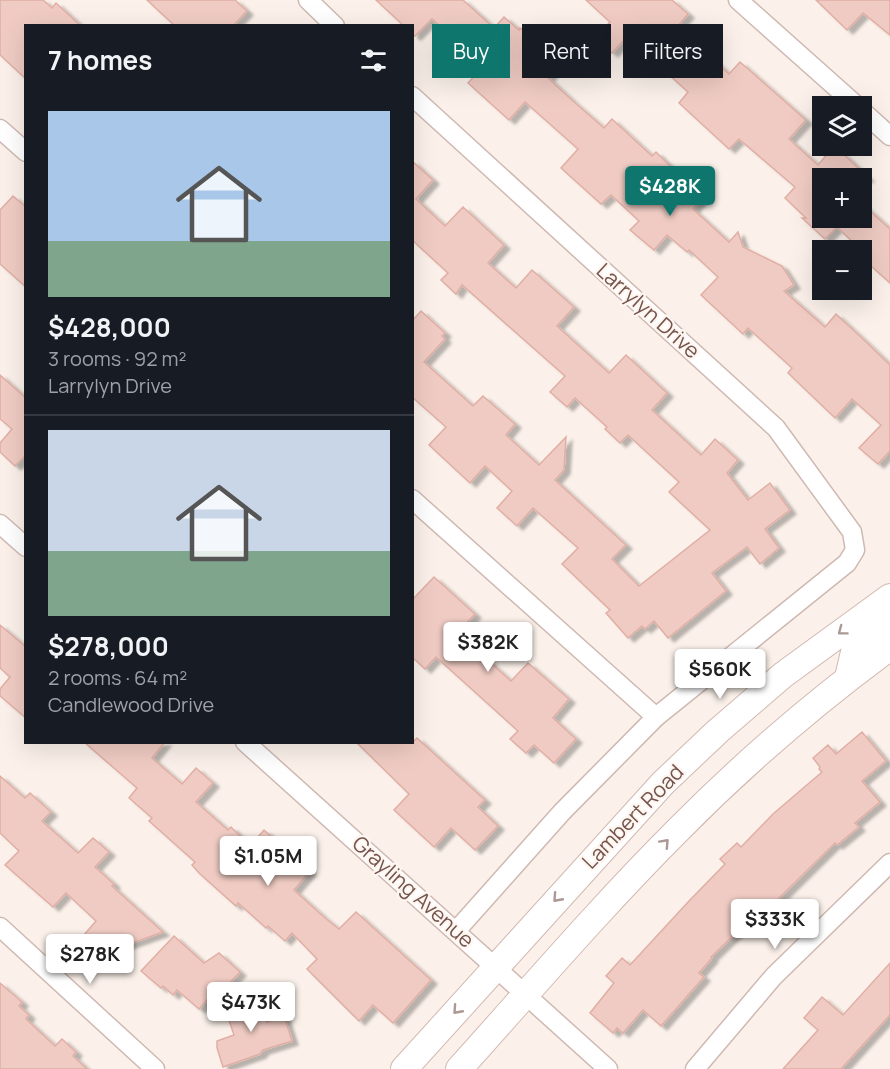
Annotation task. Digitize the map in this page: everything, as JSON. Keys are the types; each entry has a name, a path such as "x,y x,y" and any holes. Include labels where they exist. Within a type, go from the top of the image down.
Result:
{"main road":[{"name":"Lambert Road","path":"404,1069 663,783 718,731 783,675 890,597"},
{"path":"848,678 854,652 890,624"},
{"name":"Lambert Road","path":"459,1069 676,831 774,740 848,678 890,647"}],"street":[{"path":"308,0 333,24"},
{"path":"738,0 846,96"},
{"name":"Larrylyn Drive","path":"414,98 776,428 852,532 855,550 847,563 656,717"},
{"path":"872,120 890,136"},
{"path":"0,129 24,150"},
{"path":"414,501 656,717 561,812 456,931"},
{"path":"0,524 24,545"},
{"name":"Grayling Avenue","path":"247,744 608,1069"},
{"path":"695,1069 774,976 890,863"},
{"path":"0,927 155,1069"}],"building":[{"path":"0,0 43,0 52,8 56,3 79,24 24,24 24,77 0,55"},
{"path":"147,0 235,0 247,11 235,24 173,24"},
{"path":"376,0 463,0 490,24 438,24 432,19 415,36 414,24 402,24"},
{"path":"586,0 672,0 688,14 680,24 623,24 623,41 612,53 611,24 608,24 610,22"},
{"path":"816,0 890,0 890,35 863,13 847,30"},
{"path":"504,17 519,30 520,28 522,30 522,78 548,78 604,128 612,119 652,156 656,152 676,172 674,174 702,198 693,209 729,242 738,232 743,247 782,266 794,285 784,291 825,327 836,314 890,365 890,451 878,464 859,448 881,425 852,399 835,418 788,373 792,368 748,328 743,334 701,295 718,277 689,250 687,252 667,235 654,250 630,230 639,221 611,195 601,204 561,168 578,149 525,102 509,120 468,83 473,78 510,78 510,24 498,24"},
{"path":"740,62 806,120 789,139 818,165 826,156 845,156 858,168 812,168 812,227 802,218 806,218 785,198 795,187 739,139 729,149 679,103 688,92 672,78 723,78 723,69 729,74"},
{"path":"414,163 433,180 416,199 445,226 463,207 504,245 488,263 516,288 532,270 574,307 557,326 609,373 626,355 667,393 652,410 701,455 715,439 738,460 727,473 748,500 770,483 790,510 765,529 779,548 760,564 747,547 712,573 726,591 668,638 654,621 645,629 642,626 628,638 606,613 610,610 562,564 578,548 533,508 517,526 497,508 512,491 485,466 470,483 429,445 446,427 414,399 414,319 421,311 445,333 442,336 445,339 424,362 473,406 483,396 515,424 506,435 539,465 566,437 564,470 555,480 626,545 612,559 639,586 710,530 669,492 679,482 628,435 620,443 605,429 607,427 575,398 567,407 550,392 565,376 462,285 456,294 441,280 448,273 414,242"},
{"path":"13,196 24,205 24,285 0,264 0,210"},
{"path":"872,213 890,229 890,283 872,267 872,240 851,240 838,228 872,228"},
{"path":"813,228 836,228 825,239"},
{"path":"0,375 24,396 24,457 15,466 0,452 0,443 12,429 0,419"},
{"path":"434,577 475,614 458,632 494,666 511,681 528,663 569,699 553,718 576,739 554,763 534,745 526,753 510,739 518,731 436,657 425,669 414,659 414,598"},
{"path":"0,625 24,645 24,716 0,696 0,689 10,677 0,668"},
{"path":"862,732 886,761 862,781 880,802 855,823 859,827 837,845 835,843 769,908 765,905 711,957 699,973 704,977 661,1026 643,1010 623,1033 617,1028 613,1033 590,1013 614,983 606,976 622,958 630,965 725,864 720,859 737,843 741,847 773,814 822,772 813,758 828,745 836,754"},
{"path":"417,738 485,800 478,807 498,826 475,850 451,828 434,847 394,810 409,794 358,744 414,744"},
{"path":"86,744 163,744 152,758 182,784 196,768 213,783 196,802 228,830 231,827 250,846 264,830 310,871 294,890 324,917 339,929 356,912 431,980 393,1023 373,1005 359,1021 307,969 317,959 292,933 285,941 268,926 266,928 238,903 236,906 199,873 192,865 195,862 149,821 152,818 129,798 137,788"},
{"path":"0,776 25,798 30,793 51,812 42,821 78,853 93,838 109,852 95,867 114,884 112,886 163,932 124,946 117,940 103,955 83,936 96,921 66,893 53,907 5,865 19,851 0,833"},
{"path":"174,936 204,963 219,953 240,972 220,993 218,987 199,1009 177,990 173,995 141,971"},
{"path":"890,963 890,1015 841,1069 783,1069 818,1030 804,1018 822,997 843,1015"},
{"path":"0,983 22,1002 19,1006 29,1015 26,1019 55,1046 62,1039 76,1052 73,1056 87,1069 0,1069"},
{"path":"258,997 267,1022 284,1016 292,1041 263,1050 260,1054 223,1067 217,1041 234,1035 225,1008"}]}
